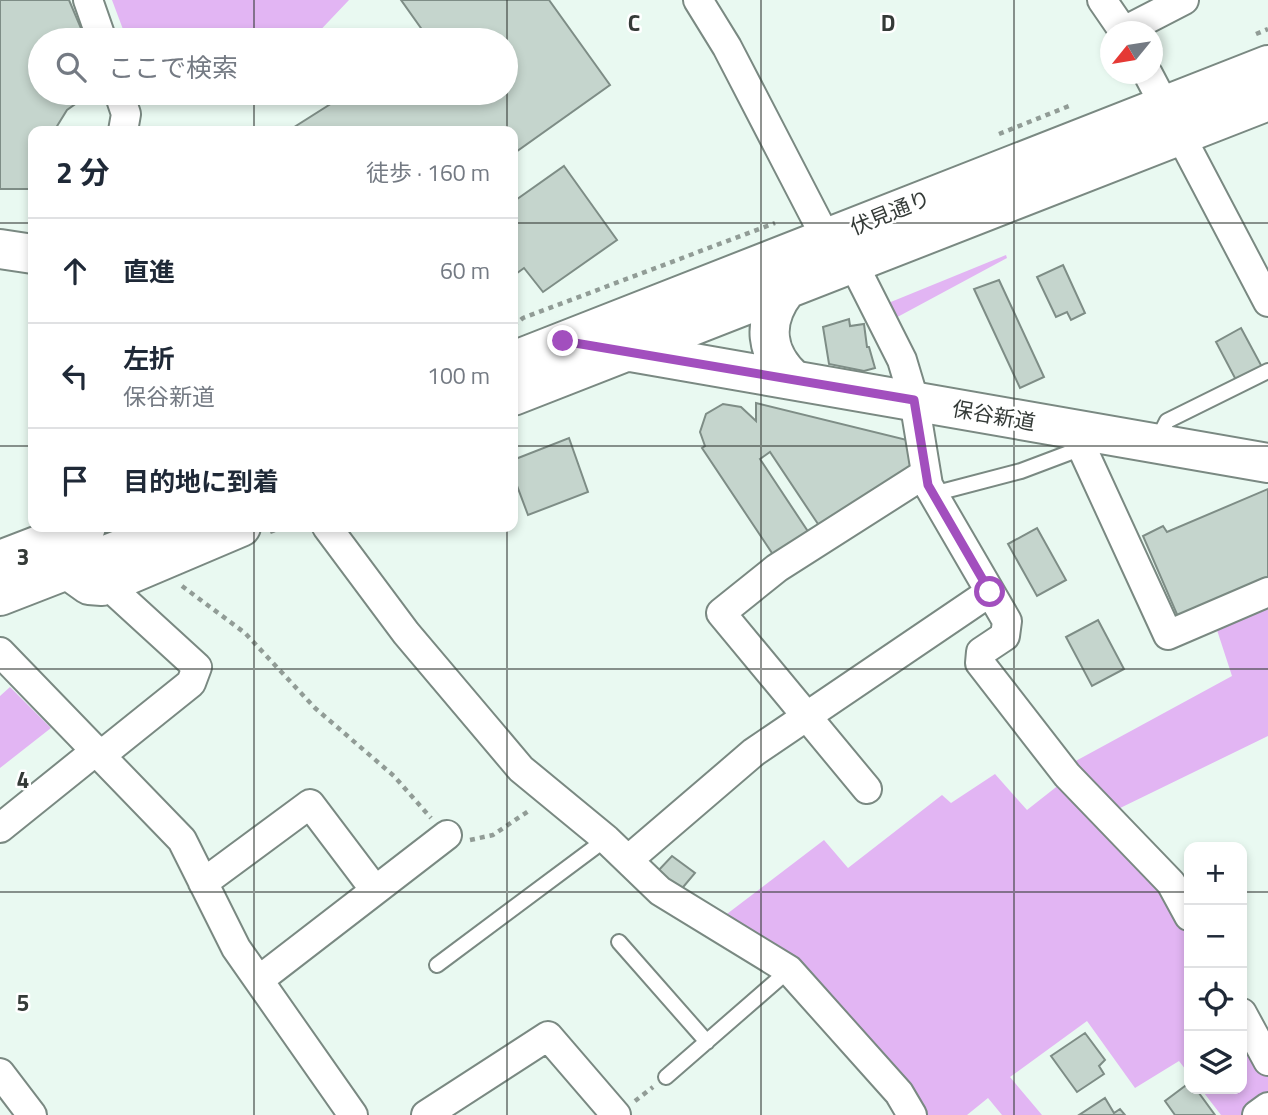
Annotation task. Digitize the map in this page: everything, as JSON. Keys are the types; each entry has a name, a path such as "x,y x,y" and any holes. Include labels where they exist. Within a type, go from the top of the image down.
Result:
{"main road":[{"name":"伏見通り","path":"518,358 1268,65"},
{"name":"伏見通り","path":"518,394 853,263 1164,104 1268,100"},
{"path":"0,249 28,253"},
{"path":"786,290 773,312 770,345 779,367 794,380"},
{"name":"保谷新道","path":"518,328 563,341 914,400 1083,440 1156,444 1268,463"},
{"path":"0,561 73,532"},
{"path":"0,596 165,532"},
{"path":"68,570 89,585 102,586 229,532"}],"street":[{"path":"88,0 98,28"},
{"path":"1102,0 1117,21"},
{"path":"1143,21 1184,0"},
{"path":"703,2 826,237"},
{"path":"1164,104 1268,302"},
{"path":"124,105 127,114 124,126"},
{"path":"853,263 902,360 914,400 929,483 1007,621 1005,636 981,652 979,663 1067,775 1171,883 1184,907"},
{"path":"1083,440 1168,635 1268,593"},
{"path":"867,789 721,613 777,568 929,483"},
{"path":"331,532 406,633 496,743 606,839 660,891 789,970 898,1093 912,1115"},
{"path":"0,828 97,753 110,748 191,683 197,667 115,592 102,586"},
{"path":"628,860 754,752 990,592"},
{"path":"0,652 182,840 236,948 354,1115"},
{"path":"204,883 310,804 375,890"},
{"path":"258,980 447,835"},
{"path":"1247,1022 1268,1061"},
{"path":"426,1115 548,1036 622,1111"},
{"path":"0,1073 27,1113"},
{"path":"1257,1115 1268,1107"}],"lane":[{"path":"1156,444 1167,421 1268,371"},
{"path":"929,483 1021,471 1083,440"},
{"path":"437,965 606,839"},
{"path":"619,942 707,1042"},
{"path":"666,1077 789,970"}],"path":[{"path":"178,583 246,633 315,708 394,776 447,835 468,841 493,835 514,823 550,792"},
{"path":"622,1111 666,1077"}],"shaded area":[{"path":"112,0 349,0 322,28 122,28"},
{"path":"1006,255 1007,258 890,321 881,306"},
{"path":"1268,606 1268,736 1114,811 1072,763 1232,676 1216,627"},
{"path":"10,687 51,728 0,768 0,696"},
{"path":"995,774 1027,810 1060,784 1166,892 1184,924 1184,1068 1179,1061 1135,1088 1087,1021 1010,1077 1042,1115 1002,1115 988,1098 967,1115 922,1115 719,920 824,840 848,868 942,795 951,803"},
{"path":"1247,1037 1268,1075 1268,1096 1241,1115 1221,1115 1205,1094 1247,1094"}],"building":[{"path":"0,0 69,0 81,28 28,28 28,105 74,105 67,110 57,126 28,126 28,189 0,189"},
{"path":"401,0 549,0 610,85 518,150 518,126 296,126 329,105 518,105 518,28 421,28"},
{"path":"564,166 617,240 543,292 524,268 518,272 518,198"},
{"path":"1063,265 1085,313 1071,320 1067,312 1056,317 1037,277"},
{"path":"999,280 1044,377 1020,388 974,289"},
{"path":"849,319 850,326 864,324 867,347 875,368 864,371 829,364 823,327"},
{"path":"1241,328 1262,367 1236,380 1216,342"},
{"path":"756,403 907,440 911,471 820,527 770,452 760,459 809,533 774,556 702,448 705,446 700,432 706,414 723,404 741,407 756,421"},
{"path":"569,438 588,492 528,515 518,488 518,458"},
{"path":"1268,489 1268,580 1179,619 1143,536 1163,526 1167,532"},
{"path":"1037,528 1066,580 1037,596 1008,544"},
{"path":"1098,620 1124,669 1092,686 1066,637"},
{"path":"672,856 695,873 679,892 657,872"},
{"path":"1085,1033 1105,1060 1099,1066 1104,1074 1077,1092 1051,1056"},
{"path":"1184,1087 1184,1094 1200,1094 1215,1115 1175,1115 1165,1101"},
{"path":"1105,1098 1114,1113 1120,1109 1125,1115 1079,1115"}],"route":[{"path":"563,341 914,400 928,485 990,592"}]}
